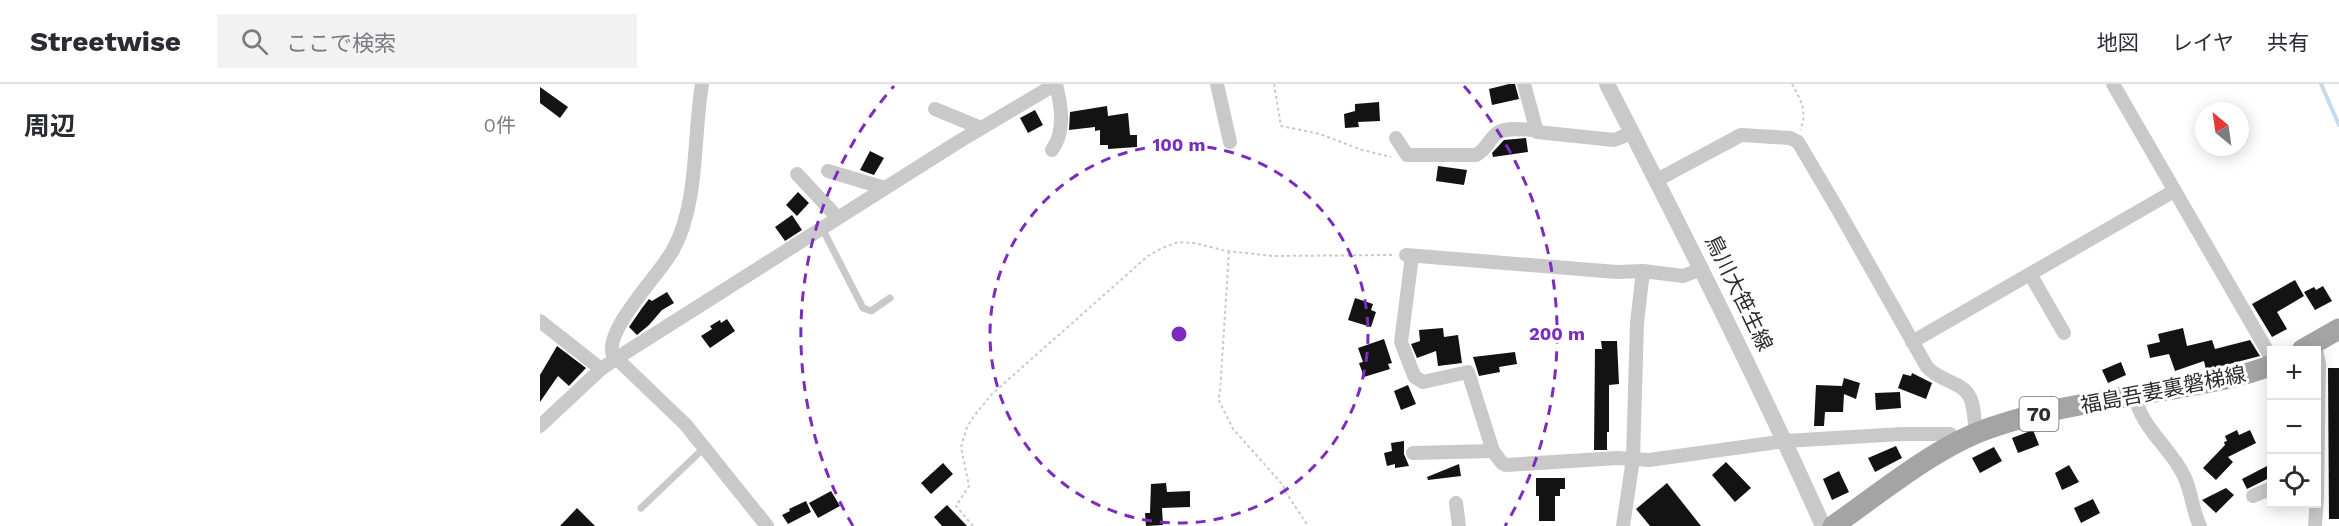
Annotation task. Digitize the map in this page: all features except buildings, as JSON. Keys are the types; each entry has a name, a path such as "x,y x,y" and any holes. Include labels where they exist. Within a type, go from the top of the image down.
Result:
{"main road":[{"path":"2310,346 2339,329"},
{"name":"福島吾妻裏磐梯線","path":"1833,526 1957,442 1976,433 2042,413 2238,377 2267,366"}],"street":[{"path":"702,84 690,191 683,230 665,263 616,329 610,348 617,358 687,425 767,526"},
{"path":"540,426 601,369 617,358 981,128 1056,84 1061,118 1058,141 1052,150"},
{"path":"1217,84 1230,142"},
{"path":"1524,84 1536,130"},
{"name":"鳥川大笹生線","path":"1607,84 1702,269 1785,441 1823,526"},
{"path":"2113,84 2267,352"},
{"path":"935,109 981,128"},
{"path":"1396,138 1407,155 1476,155 1484,150 1500,131 1536,130 1537,132 1614,140 1632,133"},
{"path":"1657,180 1741,135 1793,139 1798,142 1931,372 1968,393 1972,402 1976,433"},
{"path":"828,171 885,188"},
{"path":"797,174 838,218"},
{"path":"1912,342 2174,191"},
{"path":"1702,269 1683,276 1643,271 1617,272 1408,256 1401,342 1415,377 1423,382 1468,372 1493,451 1506,465 1649,460 1785,441 1940,433 1950,434 1957,442"},
{"path":"1623,526 1633,459 1637,323 1643,271"},
{"path":"2030,274 2064,333"},
{"path":"540,321 601,369"},
{"path":"2135,396 2137,407 2145,421 2183,473 2189,487 2193,512 2200,526"},
{"path":"2317,454 2318,400"},
{"path":"1413,453 1493,451"},
{"path":"2253,495 2267,490"},
{"path":"1456,503 1459,526"},
{"path":"2315,526 2316,508"}],"lane":[{"path":"822,228 863,308 871,311 890,297"},
{"path":"640,508 704,447"}],"path":[{"path":"1274,84 1281,126 1320,134 1362,150 1396,158 1405,153"},
{"path":"1791,84 1803,103 1805,113 1802,128 1793,139"},
{"path":"973,526 956,506 969,486 970,480 961,453 967,427 992,394 1155,252 1178,242 1229,251 1285,257 1312,254 1408,256"},
{"path":"1229,251 1218,399 1233,429 1283,484 1285,491 1308,526"}],"waterway":[{"path":"2321,84 2339,125"}]}
